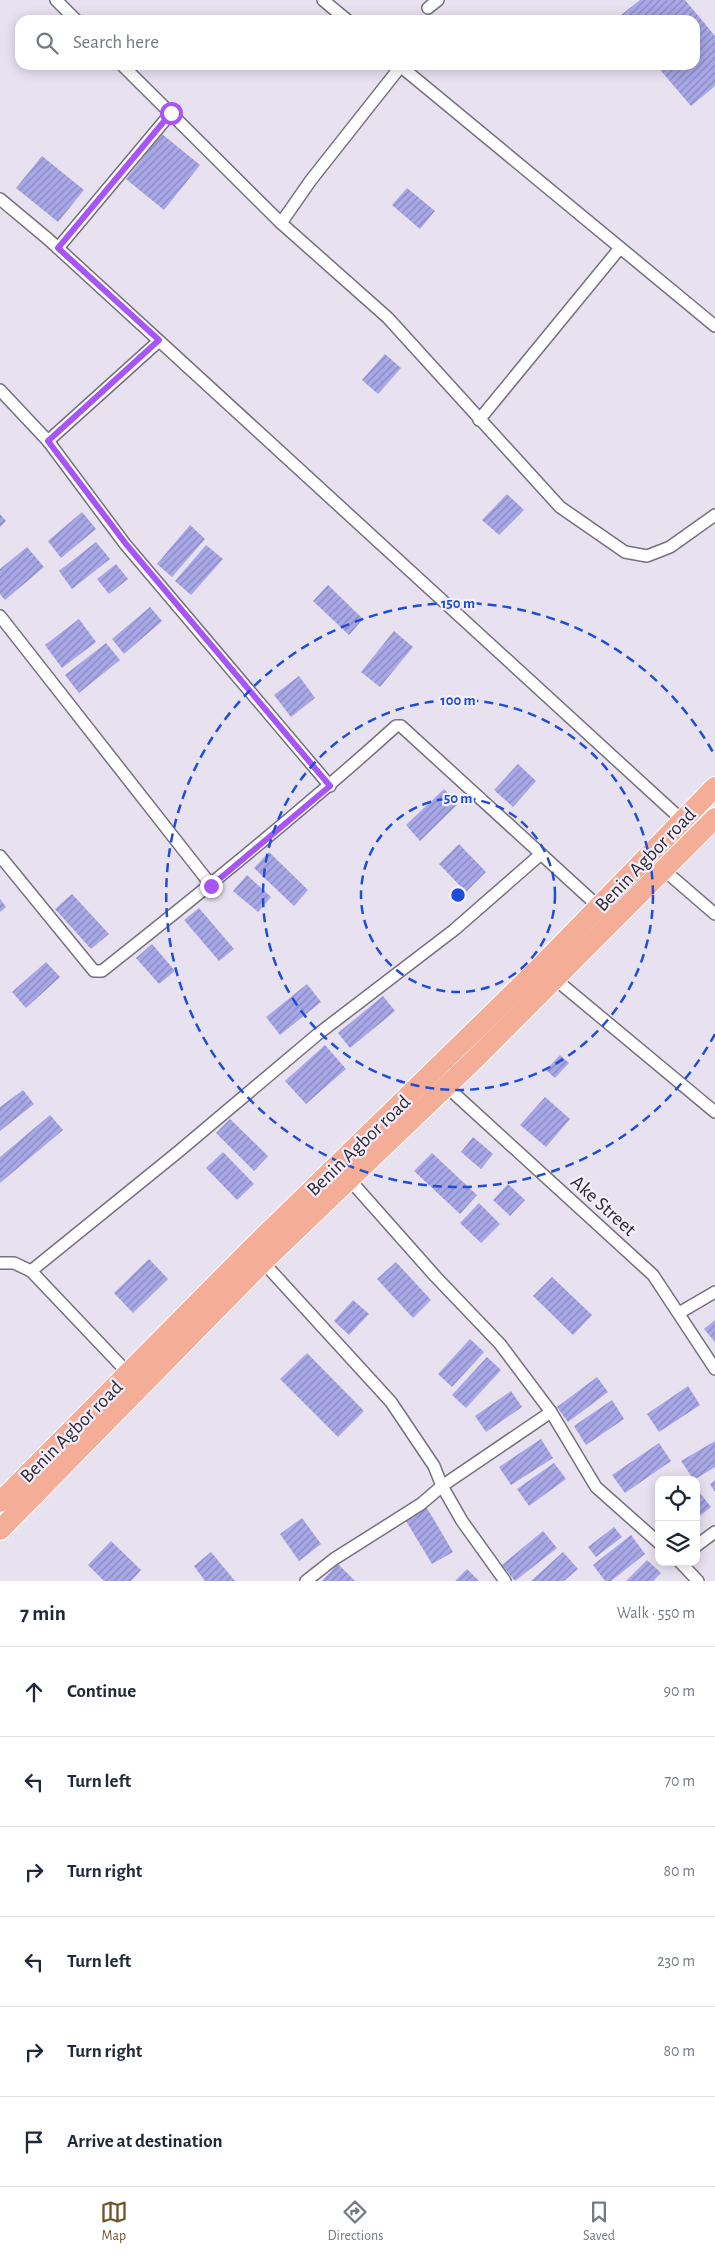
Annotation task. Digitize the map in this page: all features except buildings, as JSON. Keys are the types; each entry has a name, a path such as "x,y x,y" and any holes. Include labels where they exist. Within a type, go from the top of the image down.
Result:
{"highway":[{"name":"Benin Agbor road","path":"0,1502 251,1249 540,967 715,787"},
{"name":"Benin Agbor road","path":"0,1530 263,1262 555,979 715,818"}],"street":[{"path":"56,0 71,15"},
{"path":"323,0 341,15"},
{"path":"428,8 438,0"},
{"path":"127,70 281,223 388,318 560,507 625,552 647,556 670,547 713,522"},
{"path":"281,223 311,180 397,70"},
{"path":"405,70 715,326"},
{"path":"58,248 171,113"},
{"path":"0,199 58,248 682,820"},
{"path":"479,420 620,248"},
{"path":"48,441 159,340"},
{"path":"0,390 48,441 126,544 330,786"},
{"path":"0,616 211,886"},
{"path":"0,856 94,971 102,971 211,886 330,786 396,726 401,726 599,907"},
{"path":"31,1271 178,1152 318,1034 454,930 541,854"},
{"path":"664,870 715,914"},
{"path":"555,979 715,1112"},
{"name":"Ake Street","path":"446,1086 653,1276 715,1368"},
{"path":"349,1179 435,1276 500,1344 551,1412 596,1487 655,1539"},
{"path":"263,1262 391,1402 434,1466 442,1486 462,1521 506,1581"},
{"path":"0,1263 14,1263 31,1271 128,1373"},
{"path":"678,1313 715,1292"},
{"path":"306,1581 334,1559 421,1504 442,1486 551,1412"},
{"path":"700,1543 715,1532"},
{"path":"684,1566 698,1581"}],"route":[{"path":"171,113 58,248 159,340 48,441 126,544 330,786 211,886"}]}
